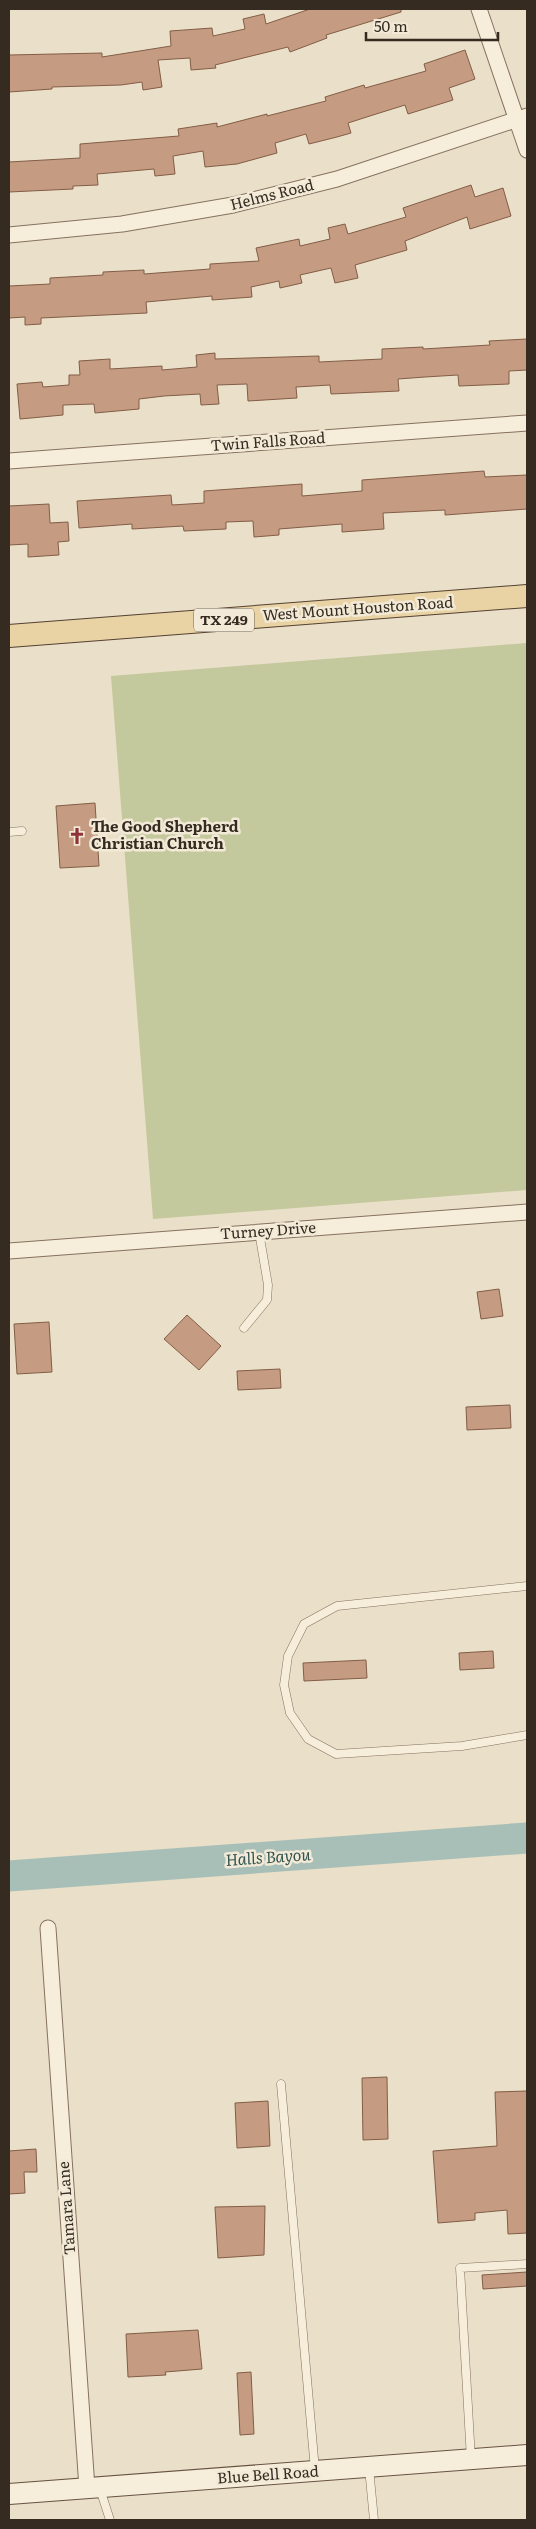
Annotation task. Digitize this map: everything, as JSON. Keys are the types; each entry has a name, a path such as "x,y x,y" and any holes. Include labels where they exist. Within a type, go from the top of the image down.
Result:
{"main road":[{"name":"West Mount Houston Road","path":"9,636 527,596"}],"street":[{"path":"479,9 523,118 527,150"},
{"name":"Helms Road","path":"9,235 122,224 233,205 337,179 523,118"},
{"name":"Twin Falls Road","path":"9,461 527,423"},
{"name":"Turney Drive","path":"9,1252 527,1212"},
{"name":"Tamara Lane","path":"48,1928 93,2488"},
{"name":"Blue Bell Road","path":"9,2494 527,2455"}],"lane":[{"path":"9,832 22,831"},
{"path":"244,1328 267,1300 268,1284 260,1232"},
{"path":"527,1586 337,1606 304,1624 288,1656 284,1686 290,1713 308,1739 336,1754 462,1746 527,1736"},
{"path":"281,2084 316,2472"},
{"path":"471,2460 460,2268 527,2264"},
{"path":"369,2468 374,2520"},
{"path":"93,2488 110,2520"}],"green space":[{"path":"527,643 527,1190 153,1219 111,676"}],"building":[{"path":"310,9 401,9 401,12 326,35 327,38 290,52 288,47 215,65 216,68 191,70 190,58 158,60 162,87 143,90 142,82 121,85 52,87 52,89 9,92 9,55 102,53 102,57 171,46 170,31 212,28 213,36 245,29 243,19 264,14 266,24"},
{"path":"465,50 475,79 449,88 453,100 408,114 405,105 348,123 351,133 309,144 306,134 275,143 277,153 237,164 205,167 203,151 173,156 175,174 155,176 154,169 97,174 98,185 73,186 73,189 9,192 9,162 80,158 80,144 179,136 178,129 217,123 217,127 267,114 267,116 326,101 325,97 364,85 365,88 426,71 424,64"},
{"path":"471,185 475,197 503,188 511,216 470,229 467,217 405,241 407,250 355,265 358,278 335,283 331,268 300,275 302,283 280,288 279,281 251,287 252,297 212,300 212,296 146,302 147,313 41,318 41,324 25,325 25,317 9,318 9,286 50,284 50,278 103,275 103,272 144,270 144,274 210,269 210,264 259,261 256,248 299,239 300,246 330,239 328,228 345,224 348,234 406,217 403,208"},
{"path":"527,339 527,370 509,371 509,384 459,386 458,375 425,377 398,379 399,391 331,394 330,385 296,387 297,398 248,401 247,384 217,385 219,404 201,405 200,394 164,396 139,399 139,409 95,413 94,404 63,405 63,415 20,419 17,384 42,382 43,387 69,385 69,375 80,375 79,361 110,359 110,369 162,366 162,370 197,367 196,355 215,353 215,359 319,356 319,362 382,359 382,349 423,347 423,349 490,345 489,341"},
{"path":"484,471 485,477 527,475 527,509 445,515 445,510 383,513 384,529 342,532 342,524 279,529 279,535 254,537 253,521 226,522 226,529 184,531 183,526 132,529 132,524 79,528 77,501 171,495 172,505 204,503 204,491 302,484 302,496 362,491 362,480"},
{"path":"49,504 50,523 68,522 69,541 58,542 59,555 28,557 28,544 9,545 9,506"},
{"name":"The Good Shepherd Christian Church","path":"95,803 99,866 60,868 56,806"},
{"path":"499,1289 503,1316 481,1319 477,1292"},
{"path":"187,1315 221,1346 199,1370 164,1339"},
{"path":"49,1322 52,1372 17,1374 14,1324"},
{"path":"280,1369 281,1388 238,1390 237,1371"},
{"path":"510,1405 511,1428 467,1430 466,1407"},
{"path":"493,1651 494,1668 460,1670 459,1653"},
{"path":"366,1660 367,1678 304,1681 303,1663"},
{"path":"387,2077 388,2139 363,2140 362,2078"},
{"path":"527,2091 527,2233 508,2234 507,2210 475,2213 475,2220 438,2223 433,2151 497,2146 495,2092"},
{"path":"268,2101 270,2146 237,2148 235,2103"},
{"path":"36,2149 37,2172 24,2172 25,2193 9,2194 9,2151"},
{"path":"265,2206 264,2255 218,2258 215,2207"},
{"path":"527,2272 527,2286 483,2289 482,2275"},
{"path":"198,2330 202,2369 165,2372 166,2375 128,2377 126,2334"},
{"path":"251,2372 254,2434 240,2435 237,2373"}],"waterway":[{"name":"Halls Bayou","path":"9,1876 527,1838"}],"place":[{"name":"The Good Shepherd Christian Church","path":"77,836"}]}
